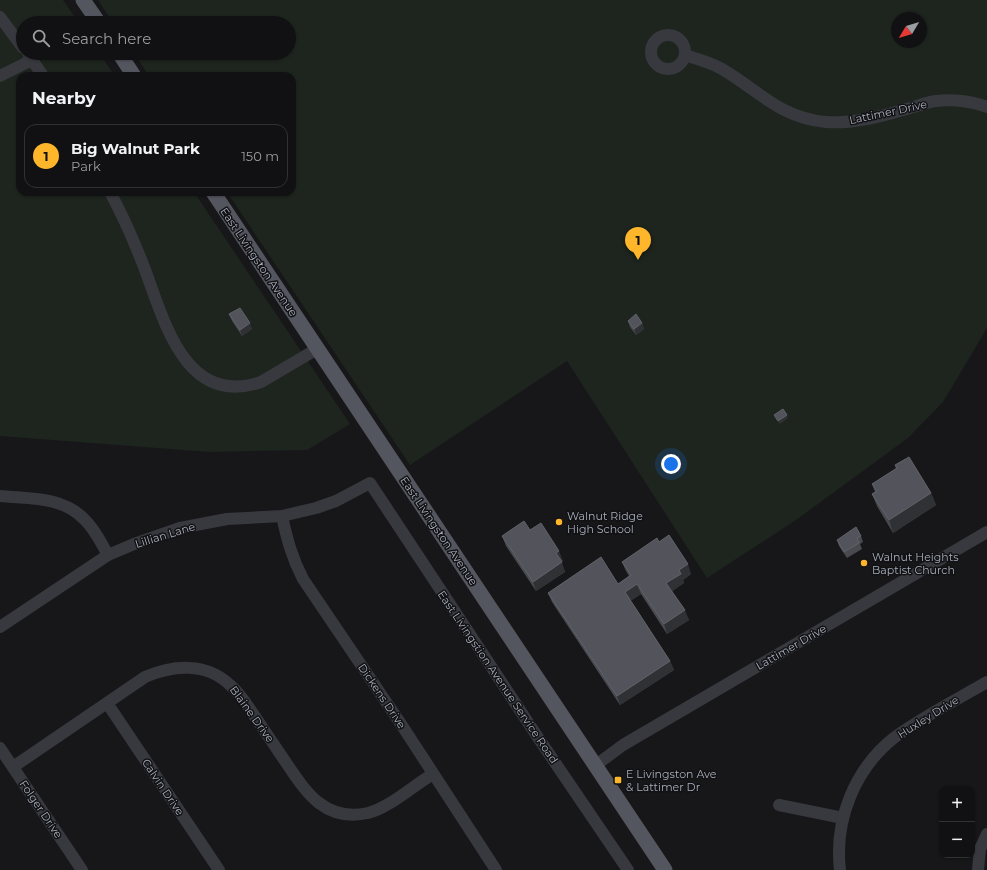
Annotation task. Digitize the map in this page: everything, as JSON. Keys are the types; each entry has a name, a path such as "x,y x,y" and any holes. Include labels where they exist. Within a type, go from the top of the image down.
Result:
{"main road":[{"path":"83,0 93,16"},
{"path":"124,60 131,72"},
{"name":"East Livingston Avenue","path":"215,196 665,870"}],"street":[{"path":"0,17 16,39"},
{"name":"Lattimer Drive","path":"685,55 720,68 768,101 791,114 803,118 826,122 859,120 890,114 936,101 962,101 977,103 987,107"},
{"path":"0,76 24,60"},
{"path":"33,60 40,72"},
{"path":"112,196 139,253 169,332 176,346 187,363 204,378 214,383 226,386 242,387 252,385 261,382 317,349"},
{"name":"Lillian Lane","path":"0,627 108,555 134,544 180,528 227,519 282,516 316,508 336,501 370,483"},
{"name":"East Livingstion Avenue Service Road","path":"370,483 539,739 628,870"},
{"path":"0,496 46,500 67,506 76,511 85,520 97,535 108,555"},
{"name":"Dickens Drive","path":"282,516 292,556 303,579 496,870"},
{"name":"Lattimer Drive","path":"596,765 623,745 987,532"},
{"name":"Blaine Drive","path":"13,767 145,677 171,668 183,667 195,668 219,676 229,684 246,702 304,789 310,796 325,807 344,814 362,814 378,809 433,774"},
{"name":"Huxley Drive","path":"840,870 839,839 846,805 856,784 868,765 886,746 911,726 986,684"},
{"name":"Calvin Drive","path":"108,703 219,870"},
{"name":"Folger Drive","path":"0,748 82,870"},
{"path":"779,805 843,818"},
{"path":"978,870 980,849 987,834"}],"shaded area":[{"path":"0,0 63,0 74,16 16,16 16,60 104,60 112,72 16,72 16,196 197,196 350,424 307,450 209,452 0,436"},
{"path":"98,0 987,0 987,328 943,402 908,438 796,520 707,578 567,361 410,465 230,196 296,196 296,72 146,72 139,60 296,60 296,16 108,16"}],"building":[{"path":"240,308 250,323 240,330 229,314"},
{"path":"636,314 642,323 634,329 628,321"},
{"path":"783,409 787,415 778,421 774,415"},
{"path":"909,457 931,493 889,520 872,494 877,491 872,484 897,468 895,465"},
{"path":"524,521 530,530 541,523 559,551 556,553 562,562 533,582 502,536"},
{"path":"856,527 861,536 857,538 859,543 844,552 837,540"},
{"path":"669,535 688,564 679,570 681,574 666,583 685,610 664,624 637,584 625,592 670,661 617,696 548,593 601,557 618,584 631,575 622,562 657,538 659,542"}],"place":[{"name":"Big Walnut Park","path":"638,260"},
{"name":"Walnut Ridge High School","path":"559,522"},
{"name":"Walnut Heights Baptist Church","path":"864,563"},
{"name":"E Livingston Ave & Lattimer Dr","path":"618,780"}]}
